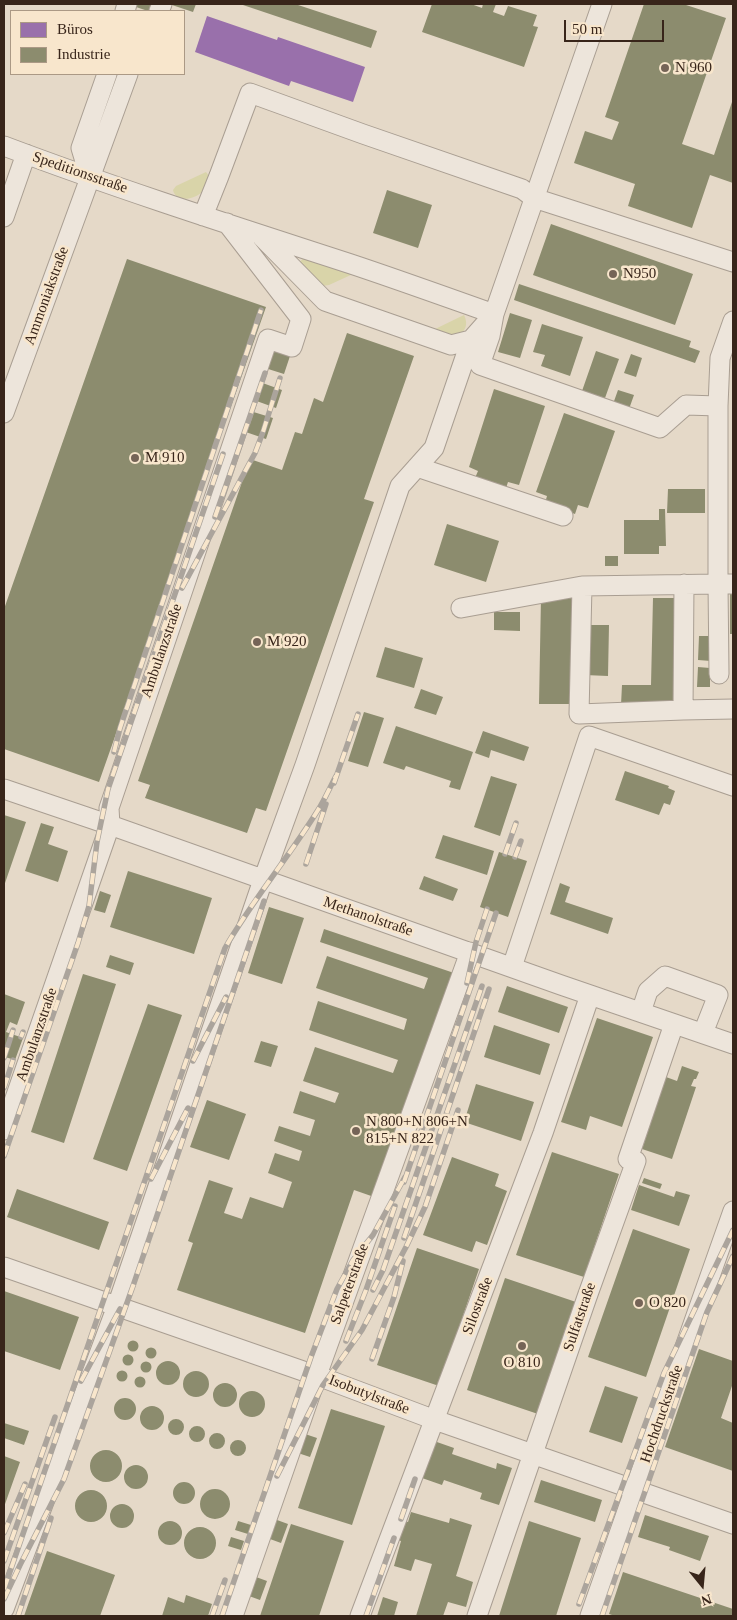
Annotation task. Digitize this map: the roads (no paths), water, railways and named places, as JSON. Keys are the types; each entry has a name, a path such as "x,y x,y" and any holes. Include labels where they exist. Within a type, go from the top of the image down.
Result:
{"street":[{"path":"602,4 494,314 490,336 480,366 660,428 686,405 723,411"},
{"path":"90,178 82,148 108,75"},
{"name":"Ammoniakstraße","path":"4,413 128,75"},
{"path":"203,216 220,176 250,93 522,189 534,198 733,262"},
{"name":"Speditionsstraße","path":"4,146 90,178 494,314"},
{"path":"4,217 26,154"},
{"name":"Ambulanzstraße","path":"4,1130 110,824 109,808 268,339 292,347 301,319 227,223"},
{"path":"260,235 325,301 451,345 471,340"},
{"path":"4,1609 117,1306 400,486 434,448 471,340 494,314"},
{"path":"719,674 725,584 725,497 720,358 732,329"},
{"path":"416,467 563,516"},
{"path":"683,710 684,584"},
{"path":"461,608 582,586 725,584"},
{"path":"582,586 579,714 733,709"},
{"path":"512,967 589,736 733,786"},
{"name":"Methanolstraße","path":"4,789 110,824 263,880 733,1044"},
{"name":"Salpeterstraße","path":"233,1616 317,1375 470,952"},
{"path":"641,1012 648,991 665,976 718,995 703,1033"},
{"name":"Silostraße","path":"360,1616 543,1133 590,995"},
{"name":"Sulfatstraße","path":"477,1616 636,1161 628,1159 674,1024"},
{"name":"Hochdruckstraße","path":"590,1616 733,1212"},
{"name":"Isobutylstraße","path":"4,1267 317,1375 435,1420 733,1524"}],"railway":[{"path":"114,752 120,728 261,310"},
{"path":"215,517 265,373"},
{"path":"182,588 255,453 280,378"},
{"path":"4,1156 89,906 97,842 108,789 223,454"},
{"path":"334,783 358,714"},
{"path":"4,1589 225,948 247,912 321,806 336,776"},
{"path":"306,864 326,804"},
{"path":"505,854 516,823"},
{"path":"515,857 521,841"},
{"path":"4,1599 64,1479 133,1286 264,901"},
{"path":"467,983 476,942 487,909"},
{"path":"404,1182 496,913"},
{"path":"373,1290 383,1270 482,986"},
{"path":"404,1238 489,989"},
{"path":"193,1061 226,997"},
{"path":"4,1058 13,1030"},
{"path":"21,1037 23,1032"},
{"path":"4,1088 13,1060"},
{"path":"151,1179 188,1108"},
{"path":"277,1476 323,1385 362,1330 406,1247 425,1207 458,1110"},
{"path":"222,1616 311,1357 337,1289 353,1260 373,1235 405,1177"},
{"path":"346,1341 395,1206"},
{"path":"579,1604 664,1373 733,1230"},
{"path":"602,1616 707,1312 733,1256"},
{"path":"372,1359 394,1297 403,1261"},
{"path":"81,1381 120,1309"},
{"path":"4,1561 55,1417"},
{"path":"401,1519 415,1479"},
{"path":"4,1533 25,1484"},
{"path":"18,1616 51,1518"},
{"path":"366,1616 394,1538"},
{"path":"212,1616 225,1580"}],"place":[{"name":"N 960","path":"665,68"},
{"name":"N950","path":"613,274"},
{"name":"M 910","path":"135,458"},
{"name":"M 920","path":"257,642"},
{"name":"N 800+N 806+N 815+N 822","path":"356,1131"},
{"name":"O 820","path":"639,1303"},
{"name":"O 810","path":"522,1346"}]}
